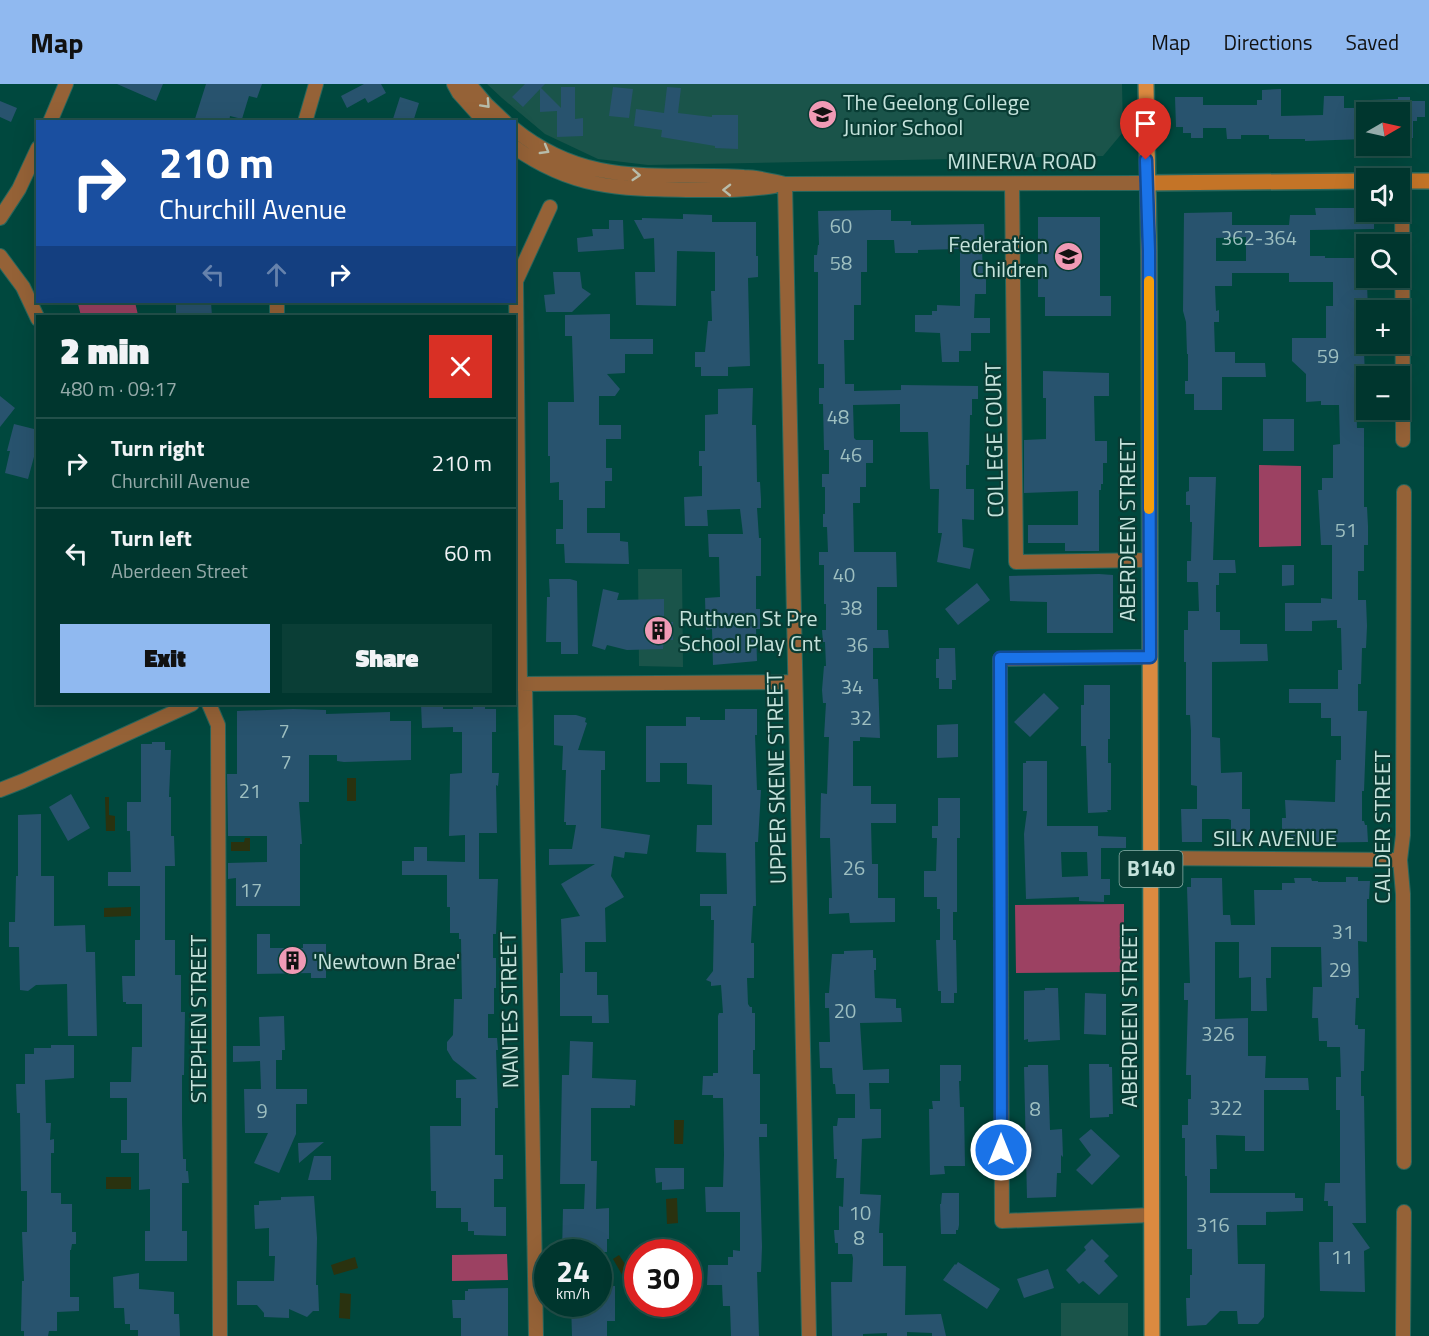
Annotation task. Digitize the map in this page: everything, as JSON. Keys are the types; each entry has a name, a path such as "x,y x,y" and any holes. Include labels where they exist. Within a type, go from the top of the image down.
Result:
{"main road":[{"name":"ABERDEEN STREET","path":"1146,84 1152,1336"}],"street":[{"path":"51,120 66,84"},
{"path":"306,120 316,84"},
{"path":"454,84 483,120"},
{"path":"469,84 503,120"},
{"path":"516,130 576,172"},
{"path":"516,148 544,166 576,172"},
{"path":"0,218 20,189 36,153"},
{"name":"MINERVA ROAD","path":"576,172 600,185 634,189 746,190 785,184 1356,181"},
{"path":"1410,181 1429,181"},
{"name":"UPPER SKENE STREET","path":"785,184 809,1336"},
{"name":"COLLEGE COURT","path":"1012,184 1016,562 1150,560"},
{"name":"NANTES STREET","path":"536,1336 520,684 516,281 550,207"},
{"path":"1401,222 1402,440"},
{"path":"0,256 23,287 36,315"},
{"name":"CALDER STREET","path":"1404,492 1403,835 1400,860 1404,894 1404,1162"},
{"path":"1150,657 1000,658 1002,1221 1152,1215"},
{"path":"520,684 795,682"},
{"path":"0,790 190,705"},
{"name":"STEPHEN STREET","path":"209,705 218,725 220,1336"},
{"name":"SILK AVENUE","path":"1151,858 1400,860"},
{"path":"1403,1336 1404,1212"}],"shaded area":[{"name":"The Geelong College Junior School","path":"487,84 1122,84 1123,132 1103,156 648,165 598,159 545,134"},
{"path":"135,303 138,315 81,315 78,304"},
{"path":"1259,465 1301,466 1301,546 1259,547"},
{"path":"638,569 682,569 683,667 639,666"},
{"path":"347,778 356,778 356,801 347,801"},
{"path":"105,797 109,797 109,815 115,816 115,831 106,831"},
{"path":"245,838 250,838 250,851 231,851 231,842 244,842"},
{"path":"1124,904 1124,972 1016,973 1015,905"},
{"path":"131,907 131,916 104,917 104,908"},
{"path":"674,1120 684,1120 683,1144 674,1144"},
{"path":"106,1177 131,1177 131,1189 106,1189"},
{"path":"677,1198 678,1223 667,1224 666,1199"},
{"path":"507,1254 508,1280 452,1281 452,1255"},
{"path":"619,1255 624,1262 624,1278 613,1259"},
{"path":"355,1257 358,1268 334,1275 331,1265"},
{"path":"340,1293 351,1294 350,1319 339,1318"},
{"path":"1061,1303 1128,1303 1128,1336 1061,1336"}],"building":[{"path":"117,84 163,84 156,101"},
{"path":"206,84 262,84 257,98 249,96 242,119 230,116 229,120 195,120"},
{"path":"364,84 381,84 386,93 368,103 365,98 347,108 341,96"},
{"path":"525,84 545,84 541,88 561,108 561,87 575,87 575,119 583,118 583,136 557,137 557,111 540,112 540,89 523,107 512,97"},
{"path":"613,87 633,89 629,118 609,116"},
{"path":"667,87 681,88 678,113 712,117 712,115 738,115 738,149 715,148 715,146 661,137 662,130 634,126 636,109 664,113"},
{"path":"1281,89 1281,116 1323,115 1324,96 1344,96 1344,108 1356,108 1356,139 1305,141 1305,139 1269,139 1269,135 1241,135 1241,139 1227,139 1226,128 1203,128 1203,138 1191,138 1191,133 1183,133 1183,127 1176,127 1175,97 1203,97 1203,105 1257,105 1257,100 1262,100 1262,90"},
{"path":"400,97 419,103 414,120 393,120"},
{"path":"1398,97 1410,97 1410,101 1425,101 1425,117 1417,117 1417,121 1413,121 1413,138 1410,138 1410,102 1370,102 1370,100 1398,99"},
{"path":"0,101 17,108 11,122 0,117"},
{"path":"1315,208 1356,208 1356,222 1374,222 1374,229 1310,230 1310,256 1356,258 1356,288 1367,288 1368,300 1356,300 1356,354 1364,354 1365,366 1356,366 1356,420 1357,428 1364,428 1364,507 1367,507 1368,526 1368,545 1364,545 1364,571 1358,571 1358,600 1366,600 1367,626 1366,648 1362,648 1361,684 1358,684 1358,711 1367,711 1362,821 1367,825 1368,842 1291,843 1291,835 1282,835 1282,818 1286,818 1285,800 1335,802 1336,760 1341,760 1341,736 1331,736 1331,718 1321,718 1321,703 1289,703 1289,689 1338,689 1338,670 1342,670 1341,628 1337,628 1337,620 1312,621 1312,631 1285,631 1285,603 1321,603 1321,598 1332,599 1332,545 1321,545 1318,490 1322,490 1322,478 1333,478 1333,445 1340,444 1339,405 1321,405 1321,401 1306,402 1306,374 1292,361 1292,338 1326,338 1326,306 1333,306 1333,282 1289,282 1289,273 1232,273 1232,286 1215,286 1219,322 1214,322 1215,352 1235,352 1235,363 1265,363 1266,377 1222,377 1222,410 1194,410 1194,394 1185,394 1185,381 1188,381 1188,354 1183,311 1184,213 1232,212 1232,225 1289,225 1290,215 1316,215","holes":["1246,237 1246,261 1216,261 1216,238"]},
{"path":"891,210 891,221 911,221 911,225 984,224 985,247 982,247 986,294 975,294 974,318 990,318 990,333 971,333 971,351 959,351 959,362 942,362 940,333 915,332 915,315 932,315 932,311 937,311 937,305 960,306 960,249 895,253 894,240 867,240 867,272 861,272 861,305 854,305 854,340 844,340 845,384 854,384 854,391 901,390 901,385 978,386 978,399 972,399 969,465 966,465 966,489 974,489 974,520 962,519 963,547 974,549 970,569 937,562 942,533 938,533 939,489 930,489 928,432 900,432 900,404 853,405 854,438 873,440 873,463 866,463 866,487 860,487 860,503 853,503 854,552 896,552 897,587 877,587 877,630 888,630 889,648 873,648 873,679 878,679 880,738 860,737 860,741 853,741 853,786 871,786 871,804 896,804 896,823 871,823 872,864 878,864 878,898 895,898 895,922 850,923 849,913 829,914 829,898 832,898 830,838 820,838 821,793 827,794 829,737 824,737 826,703 823,703 822,690 824,666 826,666 822,630 826,630 826,604 824,604 824,565 819,565 819,552 828,552 827,527 823,527 825,487 822,487 822,474 829,474 829,450 824,450 823,404 819,404 819,388 824,388 824,364 818,364 818,272 814,272 814,255 817,255 819,245 818,211"},
{"path":"683,214 712,215 712,222 756,222 758,277 748,278 750,366 728,367 728,376 701,376 701,367 695,367 695,352 705,352 708,321 712,321 711,291 715,291 715,252 677,251 676,306 636,305 635,272 655,272 654,238 644,239 634,220 642,220 642,218 683,219"},
{"name":"Federation Children","path":"1038,217 1100,217 1100,296 1111,296 1111,316 1045,316 1045,297 1038,297"},
{"path":"609,220 623,220 624,249 578,252 577,238 593,236 592,229 609,229"},
{"path":"553,272 580,272 582,288 591,294 572,312 546,312 544,295 555,294"},
{"path":"176,303 211,303 212,315 176,315"},
{"path":"610,314 610,339 653,339 653,354 625,354 625,373 607,374 620,389 615,396 599,396 599,425 621,425 621,439 606,439 606,468 612,468 612,481 605,481 605,508 587,508 587,533 620,533 620,541 628,542 629,564 565,563 564,544 556,544 556,529 563,529 563,500 559,500 559,482 550,483 548,402 574,402 572,336 565,336 565,315"},
{"path":"1043,371 1109,373 1109,396 1094,396 1095,441 1107,441 1107,463 1103,463 1103,484 1099,490 1099,551 1065,551 1065,543 1028,543 1028,525 1078,525 1078,491 1024,493 1024,440 1046,439 1046,398 1043,398"},
{"path":"753,388 752,425 756,425 757,482 760,482 761,499 761,508 757,508 759,538 761,538 761,576 756,576 756,609 760,609 760,629 756,629 757,661 713,665 712,629 706,630 705,598 720,597 719,557 709,557 708,534 743,534 740,509 707,510 708,526 685,526 684,497 702,496 702,466 699,466 699,451 705,451 705,415 718,414 718,389"},
{"path":"0,396 15,408 0,427"},
{"path":"1263,419 1294,419 1294,451 1263,451"},
{"path":"14,424 36,430 36,449 28,479 5,473 10,451 7,451"},
{"path":"1189,477 1216,477 1213,560 1235,560 1236,573 1219,573 1219,585 1216,585 1216,612 1220,612 1220,630 1240,630 1240,644 1267,644 1268,661 1212,662 1212,737 1220,738 1221,773 1242,772 1242,809 1250,809 1250,842 1231,843 1231,820 1202,819 1202,842 1182,842 1181,809 1197,809 1197,786 1191,785 1191,731 1190,715 1186,715 1186,662 1184,662 1184,630 1188,630 1188,611 1199,611 1198,582 1187,582 1187,561 1191,561 1192,522 1190,522 1190,505 1186,505"},
{"path":"1282,565 1294,565 1294,585 1282,586"},
{"path":"1113,575 1113,633 1047,633 1047,602 1010,601 1009,576"},
{"path":"549,579 577,581 578,654 561,654 561,642 546,642 547,597 550,597"},
{"path":"977,583 990,600 958,625 945,609"},
{"path":"603,589 619,593 617,600 664,599 664,622 673,622 673,640 664,640 663,649 627,650 607,645 605,650 592,646"},
{"path":"939,648 955,648 956,680 952,680 952,689 939,689 939,678 936,678 936,659 939,659"},
{"path":"1084,685 1110,685 1108,763 1111,763 1111,810 1107,810 1108,812 1088,813 1086,746 1081,746 1081,705 1084,705"},
{"path":"1044,693 1059,708 1030,737 1014,722"},
{"path":"421,705 443,705 443,709 473,709 473,705 485,705 485,709 496,709 496,732 492,732 492,773 499,773 498,786 496,785 497,833 479,833 479,879 498,879 496,934 493,934 496,988 494,988 494,1014 488,1014 488,1038 497,1038 498,1108 495,1108 495,1155 503,1155 503,1179 494,1179 494,1207 506,1207 506,1236 474,1235 474,1231 468,1231 468,1222 461,1222 461,1208 436,1208 436,1191 431,1191 430,1126 461,1126 461,1098 456,1098 456,1080 477,1079 453,1060 447,1050 447,1042 453,1035 454,999 462,999 461,939 459,939 459,933 450,933 447,875 402,875 402,861 414,861 414,847 427,847 427,861 465,862 465,835 449,836 450,774 462,773 462,732 453,732 453,727 422,728"},
{"path":"725,709 757,709 757,735 755,735 757,790 761,790 758,842 755,842 756,906 753,906 751,943 754,943 754,978 747,978 748,1004 752,1007 752,1013 755,1013 753,1074 760,1074 760,1124 767,1124 767,1137 759,1137 762,1247 761,1272 757,1272 759,1336 731,1336 730,1306 723,1306 722,1285 707,1285 708,1265 728,1265 728,1257 733,1257 733,1250 740,1251 740,1212 706,1212 705,1187 723,1187 723,1098 702,1095 703,1076 713,1076 713,1073 718,1073 718,1016 719,1013 723,1013 721,985 711,986 711,982 706,980 713,971 714,920 711,920 711,906 700,906 700,894 727,894 726,853 696,852 697,825 712,825 712,785 687,784 687,763 660,763 660,782 646,782 646,726 686,726 686,717 700,717 700,720 725,720"},
{"path":"326,710 326,714 390,712 390,721 411,721 411,760 344,762 337,761 337,755 309,755 309,802 299,802 302,844 300,844 300,906 236,906 236,878 228,879 228,863 267,862 267,836 228,836 227,774 237,774 237,711"},
{"path":"554,715 576,715 586,718 587,723 578,750 605,751 605,770 601,770 601,828 650,835 647,854 625,852 624,858 614,856 611,876 624,897 605,908 606,942 585,942 585,972 597,972 597,995 608,995 609,1023 592,1023 592,1016 560,1016 560,973 563,973 561,919 580,916 561,884 595,864 549,865 549,849 572,849 576,825 566,825 564,822 566,770 562,770 563,746 554,745"},
{"path":"958,724 958,757 937,758 937,725"},
{"path":"152,742 165,742 165,750 171,750 169,797 171,797 171,836 174,836 175,866 165,866 165,940 175,940 175,975 181,975 181,1012 185,1012 182,1120 183,1159 186,1159 189,1183 182,1183 182,1231 187,1231 187,1261 145,1261 145,1231 150,1231 150,1189 139,1190 139,1153 121,1153 121,1140 127,1140 127,1098 110,1098 110,1082 131,1082 132,1047 142,1047 142,1004 123,1002 122,976 135,976 135,940 140,940 140,886 108,886 108,872 131,872 127,802 141,802 141,744 152,744"},
{"path":"1026,761 1047,761 1047,826 1098,826 1098,836 1126,837 1126,848 1101,848 1101,879 1110,879 1110,895 1104,895 1104,902 1079,901 1079,897 1026,899 1024,834 1027,811 1023,811 1023,763","holes":["1061,852 1087,852 1088,876 1062,877"]},
{"path":"71,794 90,828 68,841 49,807"},
{"path":"938,798 960,798 960,838 957,838 957,912 953,912 957,993 954,993 954,1003 941,1003 941,991 938,991 936,940 940,940 940,909 937,909 937,897 924,897 924,871 936,871 937,838 932,838 932,826 938,826"},
{"path":"41,814 41,876 54,876 54,926 85,925 86,952 95,952 97,1036 68,1036 67,984 36,985 28,991 20,990 19,947 9,947 9,922 15,922 18,815"},
{"path":"1346,877 1358,877 1358,881 1370,881 1369,899 1367,899 1367,942 1358,941 1359,998 1356,998 1355,1025 1358,1025 1358,1029 1365,1029 1361,1096 1364,1096 1366,1223 1352,1223 1370,1248 1364,1251 1365,1292 1320,1291 1319,1242 1333,1242 1333,1206 1328,1206 1328,1201 1324,1201 1325,1183 1340,1183 1340,1110 1336,1110 1336,1077 1341,1077 1340,1047 1327,1047 1327,1041 1319,1041 1318,1018 1312,1018 1313,987 1322,987 1321,947 1271,947 1271,978 1266,978 1267,1011 1251,1011 1251,977 1239,978 1239,942 1215,942 1215,1019 1248,1018 1248,1056 1266,1056 1265,1078 1308,1078 1309,1090 1264,1090 1264,1151 1245,1151 1245,1136 1216,1135 1217,1169 1210,1169 1210,1193 1295,1193 1295,1198 1303,1198 1303,1211 1266,1212 1266,1225 1237,1225 1238,1264 1265,1264 1264,1317 1258,1324 1238,1324 1237,1311 1220,1311 1206,1325 1187,1326 1186,1298 1190,1298 1192,1249 1187,1249 1187,1176 1185,1176 1185,1138 1182,1138 1182,1125 1188,1125 1188,1099 1191,1099 1191,1075 1186,1075 1188,1000 1184,1000 1184,983 1190,983 1187,887 1191,887 1191,878 1222,878 1223,915 1230,915 1231,925 1255,925 1254,890 1282,890 1282,883 1295,883 1294,878 1311,878 1312,881 1318,882 1346,882"},
{"name":"'Newtown Brae'","path":"257,934 270,934 270,948 303,948 303,944 326,944 326,978 311,978 311,973 257,974"},
{"path":"873,950 873,958 876,958 875,998 896,999 896,1008 901,1008 902,1022 860,1023 863,1070 889,1069 889,1083 869,1083 870,1109 881,1109 881,1138 862,1139 860,1194 881,1195 879,1233 883,1233 883,1266 906,1266 905,1315 941,1314 946,1336 907,1332 907,1336 887,1336 887,1333 832,1336 831,1282 852,1282 853,1258 852,1254 838,1254 838,1243 835,1243 834,1230 839,1230 839,1206 843,1207 844,1178 836,1178 837,1159 834,1159 833,1126 837,1126 838,1118 855,1118 855,1094 836,1094 832,1068 820,1068 819,1042 830,1042 829,1008 825,1008 825,993 829,993 832,954 844,954 844,951"},
{"path":"1045,988 1058,988 1060,1040 1028,1042 1028,1039 1024,1040 1024,991 1045,990"},
{"path":"1085,993 1106,994 1106,1035 1084,1034"},
{"path":"284,1016 285,1050 282,1050 282,1060 276,1060 276,1089 307,1089 307,1104 296,1104 296,1134 279,1173 254,1163 268,1133 245,1133 244,1089 261,1089 260,1061 233,1062 233,1046 260,1046 259,1017"},
{"path":"570,1041 593,1042 592,1078 636,1080 635,1106 591,1108 591,1161 597,1161 596,1209 609,1208 609,1239 562,1239 563,1209 584,1209 585,1184 560,1184 562,1075 569,1075"},
{"path":"51,1045 74,1045 74,1078 45,1080 46,1123 51,1123 50,1140 54,1139 54,1153 51,1153 51,1193 61,1193 61,1204 72,1204 72,1232 76,1232 76,1244 72,1244 70,1250 70,1297 79,1297 79,1311 57,1312 57,1331 49,1331 48,1336 24,1336 24,1331 21,1331 22,1281 24,1281 22,1232 27,1232 27,1191 21,1191 20,1113 17,1113 16,1084 25,1084 25,1054 34,1054 34,1048 51,1048"},
{"path":"1089,1064 1109,1064 1109,1067 1112,1067 1113,1114 1109,1114 1109,1117 1090,1118"},
{"path":"940,1065 961,1065 960,1107 964,1107 965,1166 944,1166 945,1174 930,1175 929,1109 933,1109 932,1101 940,1101"},
{"path":"1048,1065 1050,1130 1062,1129 1063,1157 1061,1155 1061,1173 1057,1173 1056,1197 1027,1198 1024,1067"},
{"path":"1091,1129 1120,1156 1092,1185 1076,1170 1091,1155 1079,1139"},
{"path":"324,1142 299,1163 298,1143"},
{"path":"314,1156 331,1156 331,1180 308,1180"},
{"path":"655,1168 684,1168 684,1189 662,1190 662,1182 656,1183"},
{"path":"942,1193 959,1193 959,1225 956,1234 941,1234"},
{"path":"314,1196 317,1238 316,1285 318,1285 319,1311 313,1311 307,1317 289,1309 289,1318 264,1317 264,1313 257,1305 237,1305 237,1281 274,1281 275,1256 269,1256 269,1228 255,1229 254,1205 259,1205 259,1201 281,1200 281,1197"},
{"path":"1092,1239 1109,1256 1104,1261 1118,1276 1099,1295 1083,1281 1079,1284 1066,1270 1086,1250 1084,1247"},
{"path":"958,1262 1000,1289 987,1309 943,1280"},
{"path":"1048,1269 1054,1288 1024,1298 1017,1279"},
{"path":"139,1273 139,1289 174,1292 174,1314 179,1314 180,1336 138,1336 138,1330 130,1330 130,1324 125,1324 124,1308 114,1308 113,1277"},
{"path":"612,1286 615,1286 615,1321 607,1321 607,1336 572,1336 571,1317 612,1317"},
{"path":"508,1288 508,1336 461,1336 461,1318 453,1318 452,1300 465,1300 465,1291 468,1289"}],"slow traffic":[{"path":"1149,281 1149,509"}],"place":[{"name":"The Geelong College Junior School","path":"822,115"},
{"name":"Federation Children","path":"1069,257"},
{"name":"Ruthven St Pre School Play Cnt","path":"658,631"},
{"name":"'Newtown Brae'","path":"292,961"}],"route":[{"path":"1001,1150 1000,658 1150,657 1149,251 1146,160"}]}
